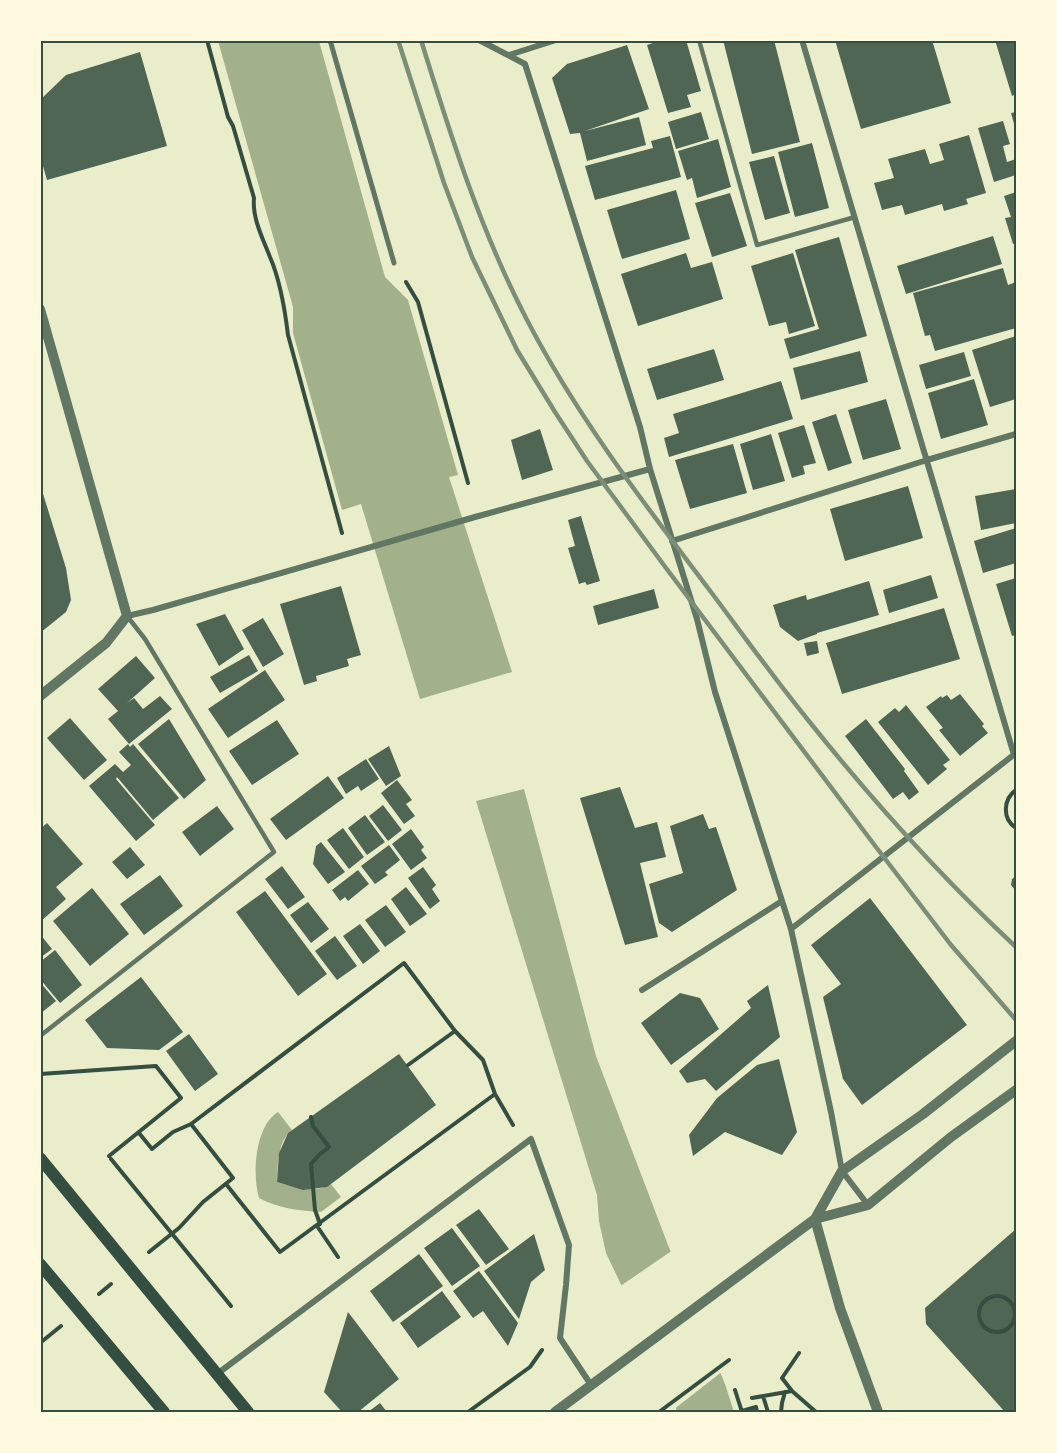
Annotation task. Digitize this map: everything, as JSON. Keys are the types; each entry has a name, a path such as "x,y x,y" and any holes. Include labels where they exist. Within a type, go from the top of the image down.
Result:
{"main road":[{"path":"40,1158 248,1413"},
{"path":"40,1264 164,1413"}],"street":[{"path":"330,40 394,263"},
{"path":"479,40 525,64 640,427 650,469 697,619 715,692 791,929 842,1171 868,1205"},
{"path":"509,55 556,40"},
{"path":"791,929 1015,754 802,40"},
{"path":"40,309 128,616"},
{"path":"672,541 927,460 1017,434"},
{"path":"40,696 106,643 128,616 368,549 475,516 650,469"},
{"path":"642,990 782,901"},
{"path":"878,1413 840,1308 815,1219 842,1171 922,1114 1017,1041"},
{"path":"555,1413 815,1219 868,1205 951,1137 1017,1090"},
{"path":"217,1374 531,1139 568,1245 560,1338 591,1385"}],"lane":[{"path":"699,40 757,245 855,217"},
{"path":"40,1036 274,852 151,649 128,616"}],"path":[{"path":"207,40 228,117 233,126 254,198 253,207 285,308 288,335 348,554"},
{"path":"394,263 418,302 468,483"},
{"path":"1017,790 1008,798 1006,809 1008,819 1017,828"},
{"path":"139,1133 152,1149 173,1132 191,1124 404,963 455,1031 483,1060 495,1094 512,1124 531,1139"},
{"path":"408,1065 455,1031"},
{"path":"40,1074 156,1066 181,1098 110,1158 231,1306"},
{"path":"226,1184 280,1252 495,1094"},
{"path":"311,1117 313,1126 329,1147 311,1164 315,1210 323,1236"},
{"path":"142,1258 179,1228 203,1202 233,1178 191,1124"},
{"path":"96,1297 114,1281"},
{"path":"1006,1298 1011,1302 1016,1313 1012,1325 1002,1332 989,1331 980,1322 978,1316 980,1305 989,1297 1001,1296 1006,1298 1017,1303"},
{"path":"40,1343 68,1320"},
{"path":"468,1413 530,1367 543,1348 560,1338"},
{"path":"800,1353 782,1378 792,1391 816,1413"},
{"path":"659,1413 729,1360"},
{"path":"735,1390 742,1412 756,1407 757,1413"},
{"path":"752,1398 792,1391"},
{"path":"781,1413 785,1392"},
{"path":"763,1396 768,1413"}],"shaded area":[{"path":"218,41 319,41 385,277 408,300 458,475 449,477 512,672 420,699 361,504 342,510 293,333 293,307"},
{"path":"524,789 596,1056 734,1412 677,1412 670,1388 606,1253 599,1221 597,1195 476,801"},
{"path":"278,1112 292,1130 281,1147 277,1182 311,1189 331,1184 341,1197 321,1212 289,1208 259,1198 256,1176 257,1151 264,1128"}],"pier":[{"path":"673,1250 723,1371 673,1410 667,1390 619,1287"}],"building":[{"path":"661,40 686,40 701,91 687,95 691,107 668,113 647,45"},
{"path":"723,40 774,40 800,142 752,154"},
{"path":"835,40 932,40 951,103 861,129"},
{"path":"995,40 1016,40 1016,94 1012,96"},
{"path":"627,45 649,109 585,131 639,117 646,145 587,161 580,133 570,134 552,78 567,64"},
{"path":"140,52 167,146 47,180 40,156 40,100 66,75"},
{"path":"701,112 709,139 676,149 668,122"},
{"path":"1016,112 1016,131 1011,113"},
{"path":"1003,121 1010,144 1003,146 1007,162 1016,159 1016,175 994,182 978,128"},
{"path":"969,135 986,193 966,199 968,204 944,211 942,204 905,215 902,205 882,210 874,183 894,178 888,159 925,149 930,164 944,160 939,144"},
{"path":"670,136 681,177 595,200 585,166 653,148 651,141"},
{"path":"718,139 731,187 697,198 692,178 687,180 678,151"},
{"path":"812,143 829,208 795,217 778,152"},
{"path":"774,156 790,213 765,220 749,162"},
{"path":"676,190 690,239 622,259 607,210"},
{"path":"1016,192 1016,243 1013,244 1005,218 1011,217 1004,196"},
{"path":"730,193 747,246 712,257 695,203"},
{"path":"993,236 1002,264 906,294 897,266"},
{"path":"839,237 867,336 790,359 784,339 819,329 795,250"},
{"path":"686,253 691,268 712,262 723,299 638,326 621,274"},
{"path":"793,253 815,326 789,334 786,322 769,326 751,266"},
{"path":"1003,268 1008,285 1016,282 1016,328 935,351 930,335 925,336 913,293"},
{"path":"1016,336 1016,399 990,407 972,350"},
{"path":"714,349 724,380 657,400 647,369"},
{"path":"860,351 868,382 801,400 793,368"},
{"path":"964,352 971,376 926,389 919,365"},
{"path":"974,379 988,425 941,439 928,393"},
{"path":"781,381 793,419 669,457 664,438 679,433 673,414"},
{"path":"886,399 901,449 863,460 848,410"},
{"path":"836,414 852,463 828,471 812,422"},
{"path":"804,425 816,463 803,466 805,474 792,478 778,433"},
{"path":"540,429 553,470 522,480 511,440"},
{"path":"771,434 785,481 753,490 740,444"},
{"path":"733,444 747,493 690,509 675,460"},
{"path":"40,484 66,568 71,600 66,612 40,633"},
{"path":"908,486 923,538 845,561 830,509"},
{"path":"1016,489 1016,523 981,530 975,496"},
{"path":"581,516 600,581 587,585 585,582 579,584 568,548 575,546 568,520"},
{"path":"1016,528 1016,563 983,573 974,541"},
{"path":"931,575 938,598 889,613 883,590"},
{"path":"1016,578 1016,635 1012,636 996,584"},
{"path":"869,581 879,615 817,633 798,641 780,627 773,605 806,595 807,600"},
{"path":"341,586 361,655 347,659 349,666 316,676 317,681 304,685 280,604"},
{"path":"654,589 659,608 598,625 593,606"},
{"path":"944,608 960,659 842,694 826,643"},
{"path":"225,614 244,649 219,666 196,624"},
{"path":"263,618 284,654 263,667 242,630"},
{"path":"817,641 819,653 807,656 804,643"},
{"path":"249,655 258,671 220,693 210,677"},
{"path":"136,656 155,678 127,703 134,698 143,709 160,696 172,709 129,744 108,719 118,711 98,689"},
{"path":"265,670 285,700 228,738 208,709"},
{"path":"960,694 984,724 982,726 988,733 960,756 939,730 943,728 926,707 941,696 942,698 947,695 951,700"},
{"path":"906,705 950,760 943,765 947,769 928,785 878,722 895,708 899,712"},
{"path":"70,718 107,760 84,780 47,738"},
{"path":"169,719 206,780 184,799 138,744"},
{"path":"866,719 905,769 904,771 919,792 909,800 903,792 893,799 845,736"},
{"path":"277,720 299,754 252,785 229,751"},
{"path":"128,744 130,747 133,744 179,798 153,820 117,777 116,779 155,825 136,841 89,786 115,764 123,772 131,765 119,752"},
{"path":"389,746 401,776 386,786 368,759"},
{"path":"366,759 379,779 361,791 358,786 346,794 337,778"},
{"path":"328,776 344,798 286,840 270,819"},
{"path":"397,780 412,800 406,804 415,816 404,824 381,793"},
{"path":"620,787 635,828 657,822 666,857 640,863 658,937 625,945 580,798"},
{"path":"383,805 402,830 388,841 369,816"},
{"path":"217,806 234,829 200,856 182,832"},
{"path":"703,814 709,829 716,827 737,890 672,932 659,923 649,884 683,873 670,826"},
{"path":"365,815 385,842 367,855 348,828"},
{"path":"47,823 83,864 56,887 66,899 40,922 40,829"},
{"path":"343,828 364,857 349,869 327,840"},
{"path":"411,829 424,847 421,850 427,858 411,870 392,844"},
{"path":"321,842 345,872 328,884 313,864 316,846"},
{"path":"389,845 400,860 385,872 388,875 375,884 361,866"},
{"path":"130,847 145,865 127,879 112,862"},
{"path":"282,866 305,897 288,909 265,879"},
{"path":"423,867 436,885 432,889 440,901 430,909 408,878"},
{"path":"358,870 369,884 348,901 345,897 340,901 332,890"},
{"path":"160,875 183,906 144,935 120,904"},
{"path":"1016,876 1016,891 1011,885 1012,879"},
{"path":"406,887 427,914 410,926 391,899"},
{"path":"92,888 129,934 90,966 53,921"},
{"path":"265,891 327,974 298,996 236,912"},
{"path":"870,898 967,1025 862,1105 843,1079 823,997 841,984 811,945"},
{"path":"308,902 329,929 311,943 290,915"},
{"path":"386,905 406,932 385,947 365,920"},
{"path":"360,924 380,951 363,964 343,936"},
{"path":"40,934 52,949 40,958"},
{"path":"335,936 357,966 337,980 315,951"},
{"path":"55,950 82,985 60,1003 40,979 40,962"},
{"path":"141,977 183,1032 159,1050 107,1048 85,1020"},
{"path":"40,982 56,1001 40,1014"},
{"path":"768,985 780,1037 716,1091 705,1079 687,1083 679,1071 751,1008 747,1001"},
{"path":"680,993 700,998 719,1029 671,1065 641,1023"},
{"path":"189,1034 218,1074 195,1091 166,1051"},
{"path":"399,1054 436,1105 327,1187 303,1190 277,1182 279,1153 288,1133"},
{"path":"779,1059 797,1132 782,1155 725,1132 693,1156 689,1135 717,1098 757,1065"},
{"path":"479,1209 509,1249 486,1265 456,1225"},
{"path":"452,1228 480,1266 452,1286 424,1248"},
{"path":"1016,1229 1016,1412 1005,1412 926,1324 925,1308"},
{"path":"534,1234 545,1270 531,1282 519,1319 484,1271"},
{"path":"419,1254 443,1286 393,1322 370,1291"},
{"path":"479,1271 518,1323 508,1346 483,1311 473,1318 453,1291"},
{"path":"442,1291 461,1317 418,1348 400,1323"},
{"path":"348,1312 399,1379 358,1412 342,1412 324,1392"},
{"path":"380,1403 387,1412 368,1412"}],"railway":[{"path":"398,40 444,183 472,257 517,350 555,412 587,461 876,847 951,945 1016,1020"},
{"path":"421,40 455,147 494,251 526,318 588,423 659,523 832,750 934,866 1016,947"}]}
